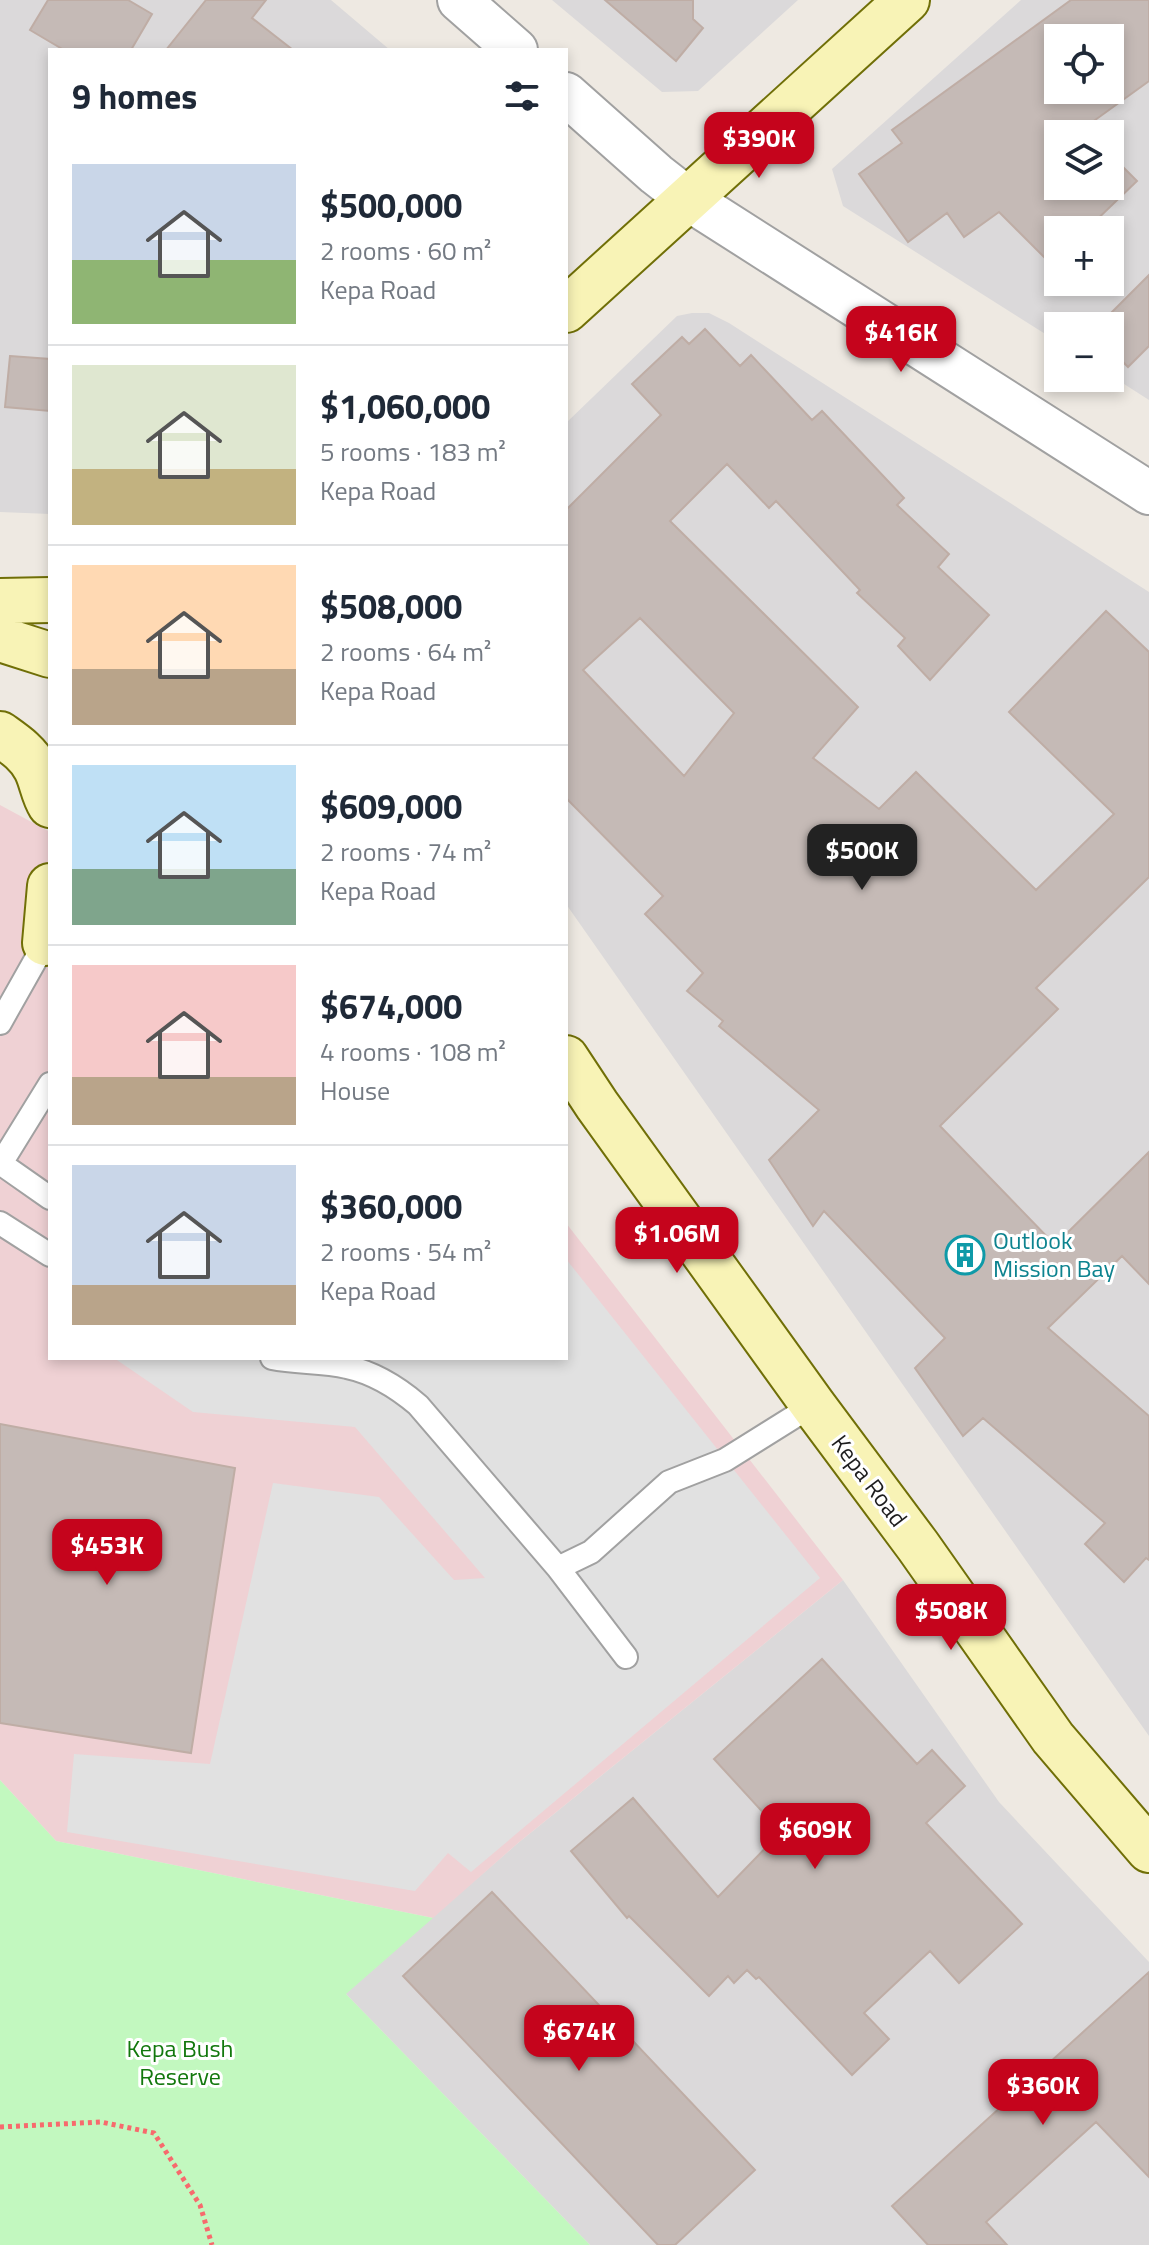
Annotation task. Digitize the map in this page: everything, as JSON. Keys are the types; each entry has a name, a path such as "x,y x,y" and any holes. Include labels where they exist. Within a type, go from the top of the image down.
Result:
{"main road":[{"path":"568,308 907,0"},
{"path":"0,601 48,600"},
{"path":"0,639 48,654"},
{"path":"0,731 48,745"},
{"path":"0,731 26,753 48,802"},
{"name":"Kepa Road","path":"568,1062 582,1093 918,1546 1053,1738 1149,1850"}],"street":[{"path":"459,0 514,48"},
{"path":"568,96 688,199 1149,493"}],"lane":[{"path":"0,1023 47,939"},
{"path":"48,1087 1,1164 48,1197"},
{"path":"0,1223 48,1254"},
{"path":"290,1360 345,1366 375,1376 398,1388 418,1405 558,1568 626,1657"},
{"path":"558,1568 591,1552 669,1482 725,1460 813,1405"}],"path":[{"path":"0,2127 101,2122 154,2133 200,2205 212,2245"}],"shaded area":[{"path":"0,0 331,0 388,48 48,48 48,514 0,512"},
{"path":"552,0 798,0 698,91 662,92"},
{"path":"1021,0 1149,0 1149,400 1124,384 1124,312 1044,312 1044,333 843,206 832,169"},
{"path":"709,313 729,323 1149,592 1149,1736 568,907 568,421 677,316"},
{"path":"0,805 48,831 48,1360 568,1360 568,1226 843,1580 518,1843 433,1918 56,1841 0,1780"},
{"path":"568,1262 820,1578 471,1872 448,1853 415,1891 67,1832 74,1754 210,1764 273,1483 379,1497 454,1580 485,1578 355,1427 193,1412 117,1360 568,1360"},
{"path":"843,1580 999,1802 1149,1962 1149,2245 590,2245 345,1993 518,1843"}],"green space":[{"name":"Kepa Bush Reserve","path":"0,1780 56,1841 433,1918 346,1994 590,2245 0,2245"}],"building":[{"path":"48,0 128,0 152,14 132,48 61,48 30,30"},
{"path":"206,0 266,0 252,18 290,48 168,48"},
{"path":"605,0 693,0 693,19 703,28 676,61"},
{"path":"1071,0 1149,0 1149,81 1124,99 1124,24 1044,24 1044,104 1117,104 1095,120 1044,120 1044,200 1117,200 1101,216 1044,216 1044,257 999,212 964,237 947,213 908,242 859,174 902,143 892,130"},
{"path":"1124,168 1137,181 1124,193"},
{"path":"1149,275 1149,346 1128,367 1124,363 1124,312 1112,312"},
{"path":"705,329 740,366 751,355 812,420 822,411 904,498 897,505 949,554 938,567 989,615 930,680 898,646 905,638 857,593 860,590 776,501 769,508 727,464 670,521 858,707 813,758 879,809 916,772 1036,890 1114,814 1009,712 1106,611 1149,652 1149,877 1036,988 1058,1009 940,1126 1055,1245 1149,1152 1149,1284 1122,1256 1048,1328 1149,1416 1149,1560 1146,1558 1124,1582 1085,1544 1105,1523 983,1418 963,1436 915,1368 945,1338 824,1211 813,1226 769,1160 819,1110 719,1026 723,1021 687,991 703,973 645,914 663,896 568,800 568,508 661,415 632,384 682,337 689,344","holes":["640,618 734,713 684,776 583,670"]},
{"path":"10,356 48,359 48,411 5,407"},
{"path":"0,1424 235,1468 191,1753 0,1723"},
{"path":"822,1659 917,1764 932,1750 965,1786 926,1823 1022,1924 959,1983 930,1951 864,2013 889,2039 852,2075 759,1977 756,1979 747,1970 734,1983 728,1976 709,1996 629,1916 627,1918 571,1851 633,1798 718,1897 781,1832 714,1759"},
{"path":"492,1892 755,2170 675,2245 658,2245 403,1976"},
{"path":"1149,1972 1149,2177 1096,2122 986,2222 1007,2245 928,2245 892,2206"}],"place":[{"name":"Outlook Mission Bay","path":"965,1255"}]}
